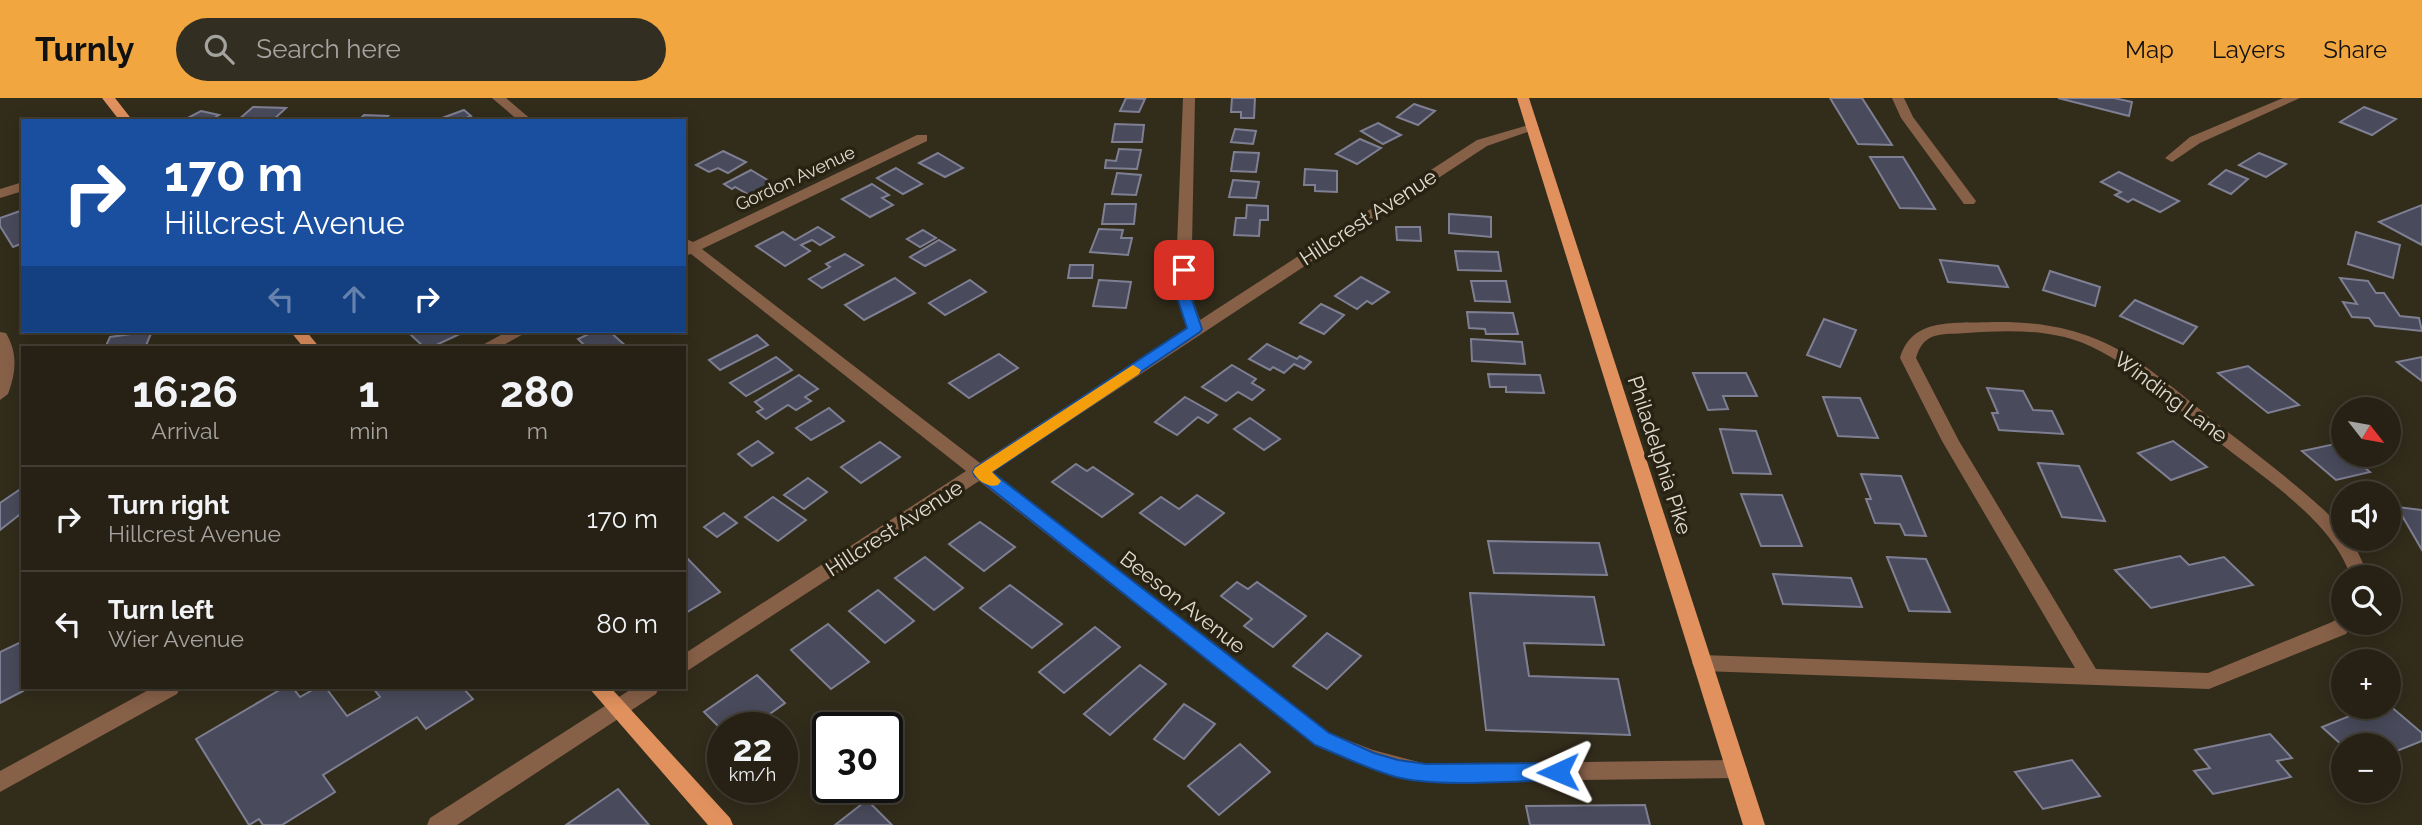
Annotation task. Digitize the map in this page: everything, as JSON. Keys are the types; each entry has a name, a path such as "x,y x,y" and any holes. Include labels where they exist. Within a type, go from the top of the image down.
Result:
{"main road":[{"path":"108,98 125,119"},
{"name":"Philadelphia Pike","path":"1522,98 1754,825"},
{"path":"600,689 722,825"}],"street":[{"path":"498,98 524,119"},
{"path":"1189,98 1183,294 1195,329"},
{"path":"1898,98 1907,118 1969,201"},
{"path":"2172,158 2195,140 2294,98"},
{"name":"Hillcrest Avenue","path":"686,664 1482,143 1532,128"},
{"name":"Gordon Avenue","path":"687,247 922,138"},
{"path":"0,194 21,187"},
{"name":"Beeson Avenue","path":"687,247 981,472 1322,739 1398,769 1426,773 1736,769"},
{"name":"Winding Lane","path":"2090,676 1951,441 1908,358 1910,344 1925,331 2000,326 2037,327 2087,339 2129,361 2284,485 2332,528 2358,565"},
{"path":"489,346 517,333"},
{"path":"0,338 8,358 8,373 0,394"},
{"path":"1702,663 2209,681 2331,631"},
{"path":"0,782 168,689"},
{"path":"438,825 647,689"}],"building":[{"path":"1126,98 1145,99 1139,112 1120,111"},
{"path":"1232,98 1255,98 1254,118 1241,118 1241,112 1231,112"},
{"path":"1830,98 1862,98 1892,145 1858,144"},
{"path":"2058,98 2114,98 2132,102 2129,116"},
{"path":"1414,104 1435,111 1418,125 1397,117"},
{"path":"253,107 286,108 274,119 239,119"},
{"path":"2364,107 2396,119 2372,135 2340,122"},
{"path":"464,110 471,116 464,119 439,119"},
{"path":"201,111 219,115 212,119 186,119"},
{"path":"364,115 388,116 385,119 360,119"},
{"path":"1378,123 1401,135 1383,144 1361,131"},
{"path":"1115,124 1144,125 1142,142 1112,142"},
{"path":"1235,129 1256,131 1253,144 1231,142"},
{"path":"1360,139 1381,148 1357,164 1336,154"},
{"path":"1119,149 1141,150 1137,169 1105,168 1106,160 1116,161"},
{"path":"723,151 746,162 728,173 718,168 709,172 696,165"},
{"path":"1234,152 1259,153 1256,172 1231,171"},
{"path":"938,153 963,168 945,177 919,163"},
{"path":"2259,153 2286,164 2266,177 2239,165"},
{"path":"1870,157 1903,157 1935,209 1900,208"},
{"path":"896,168 922,184 903,194 877,178"},
{"path":"1305,169 1337,171 1337,192 1315,191 1315,185 1304,185"},
{"path":"751,170 776,185 753,197 724,184"},
{"path":"2226,170 2248,179 2231,194 2209,184"},
{"path":"2119,172 2179,201 2160,212 2133,199 2128,202 2115,195 2121,192 2101,182"},
{"path":"1117,173 1141,175 1136,195 1112,194"},
{"path":"1233,180 1259,182 1256,198 1229,197"},
{"path":"872,184 889,195 882,198 893,205 870,217 842,199"},
{"path":"1105,204 1136,204 1134,224 1102,224"},
{"path":"1247,205 1268,206 1268,220 1260,220 1259,236 1234,235 1236,218 1246,218"},
{"path":"2422,205 2422,245 2379,222"},
{"path":"21,211 21,244 13,247 0,226 0,218"},
{"path":"1449,214 1491,217 1491,237 1449,233"},
{"path":"818,227 834,237 820,245 812,240 801,245 810,251 785,266 756,246 783,232 795,240"},
{"path":"1396,227 1420,227 1421,241 1397,240"},
{"path":"1099,229 1123,230 1121,238 1132,238 1128,255 1090,252"},
{"path":"923,230 936,238 920,247 907,239"},
{"path":"2356,232 2400,245 2393,278 2348,264"},
{"path":"939,240 955,250 925,266 910,257"},
{"path":"1455,251 1498,252 1501,271 1458,270"},
{"path":"845,254 863,265 822,288 809,279 830,267 826,264"},
{"path":"1940,260 1998,266 2008,287 1948,282"},
{"path":"1070,265 1093,265 1092,278 1068,278"},
{"path":"2050,271 2100,287 2095,306 2043,290"},
{"path":"1361,277 1389,292 1372,304 1367,301 1357,309 1335,296"},
{"path":"895,278 915,293 864,320 845,305"},
{"path":"2340,278 2368,281 2376,293 2384,293 2400,316 2419,318 2422,331 2375,326 2369,318 2352,317 2343,302 2357,304"},
{"path":"970,280 986,292 945,315 929,303"},
{"path":"1099,280 1131,282 1126,308 1093,306"},
{"path":"1471,281 1506,281 1510,302 1475,301"},
{"path":"2135,300 2197,327 2183,344 2120,316"},
{"path":"1321,304 1344,315 1324,334 1300,323"},
{"path":"1467,312 1513,313 1518,334 1486,334 1485,329 1469,328"},
{"path":"1824,319 1856,330 1840,367 1807,355"},
{"path":"151,333 146,346 106,346 110,337"},
{"path":"462,333 434,346 423,346 411,335"},
{"path":"591,333 611,333 626,346 585,346 578,339"},
{"path":"757,335 768,345 720,370 709,360"},
{"path":"1471,339 1522,342 1525,364 1472,361"},
{"path":"1267,344 1297,359 1300,356 1311,362 1304,369 1294,364 1284,373 1273,367 1270,370 1249,359"},
{"path":"999,354 1018,368 969,398 949,383"},
{"path":"776,357 792,370 746,396 730,383"},
{"path":"2422,357 2422,381 2397,362"},
{"path":"1232,365 1256,379 1252,383 1264,390 1252,400 1238,392 1226,401 1202,387"},
{"path":"2248,366 2299,405 2268,413 2218,373"},
{"path":"1693,373 1746,373 1757,396 1723,396 1728,409 1708,410"},
{"path":"1488,374 1540,375 1544,393 1506,392 1506,387 1490,387"},
{"path":"799,375 818,389 805,397 811,401 796,410 788,405 766,419 757,412 763,409 755,402"},
{"path":"1987,388 2023,391 2033,410 2052,411 2063,434 1999,430 1992,413 1998,413"},
{"path":"1185,397 1217,415 1208,423 1198,417 1177,435 1155,422"},
{"path":"1823,397 1860,398 1878,438 1838,436"},
{"path":"829,408 844,421 811,440 796,428"},
{"path":"1250,418 1280,439 1264,450 1234,429"},
{"path":"1720,429 1756,431 1771,474 1733,473"},
{"path":"758,441 773,453 752,466 738,454"},
{"path":"2173,441 2207,467 2171,480 2138,453"},
{"path":"880,442 900,457 861,483 841,467"},
{"path":"2331,445 2331,467 2364,467 2370,472 2336,480 2302,451"},
{"path":"2038,463 2079,466 2105,521 2062,517"},
{"path":"1076,464 1087,471 1093,467 1133,494 1102,517 1052,482"},
{"path":"1861,474 1901,476 1926,536 1905,535 1900,524 1875,523 1866,499 1871,499"},
{"path":"808,478 827,492 804,509 784,495"},
{"path":"21,490 21,514 0,530 0,503"},
{"path":"1741,494 1782,495 1802,546 1761,546"},
{"path":"1197,495 1224,513 1185,545 1140,513 1161,497 1179,509"},
{"path":"773,497 806,520 778,541 745,517"},
{"path":"2401,507 2422,510 2422,550 2401,514"},
{"path":"724,513 737,523 717,537 704,527"},
{"path":"980,522 1015,547 984,571 949,544"},
{"path":"1488,541 1599,543 1607,575 1494,573"},
{"path":"2180,556 2189,565 2224,557 2253,585 2151,608 2115,570"},
{"path":"686,557 720,592 686,613"},
{"path":"925,557 963,588 934,610 895,578"},
{"path":"1887,557 1926,559 1950,612 1909,611"},
{"path":"1773,574 1851,578 1862,607 1783,604"},
{"path":"1237,582 1248,589 1257,582 1306,616 1273,647 1244,626 1252,619 1221,596"},
{"path":"1010,585 1062,624 1032,648 980,608"},
{"path":"878,590 914,621 885,643 849,611"},
{"path":"1470,593 1594,597 1604,645 1524,643 1529,676 1618,679 1630,735 1486,730"},
{"path":"828,624 869,662 831,689 791,650"},
{"path":"1095,627 1120,647 1064,693 1039,672"},
{"path":"1327,633 1361,656 1327,689 1293,666"},
{"path":"21,642 20,686 23,691 0,703 0,652"},
{"path":"1140,665 1166,684 1110,735 1084,714"},
{"path":"757,675 785,703 772,712 707,712 707,715 704,712"},
{"path":"281,689 294,689 300,697 314,689 327,689 347,716 380,697 374,689 464,689 473,699 426,729 417,717 323,775 335,792 282,825 263,825 259,819 249,825 196,739"},
{"path":"1184,704 1215,724 1184,759 1154,739"},
{"path":"2401,715 2422,733 2422,741 2401,749 2401,733 2331,733 2331,735 2322,727 2342,719 2401,719"},
{"path":"2270,734 2292,758 2277,761 2291,777 2213,794 2194,771 2210,768 2195,750"},
{"path":"1240,744 1270,772 1219,815 1188,786"},
{"path":"2072,760 2100,796 2043,809 2015,772"},
{"path":"618,789 649,825 566,825"},
{"path":"863,803 870,803 892,825 835,825"},
{"path":"1645,805 1650,825 1530,825 1526,806"}],"slow traffic":[{"path":"993,481 981,472 1133,370"}],"route":[{"path":"1184,270 1183,294 1195,329 981,472 1322,739 1369,760 1398,769 1426,773 1558,772"}]}
